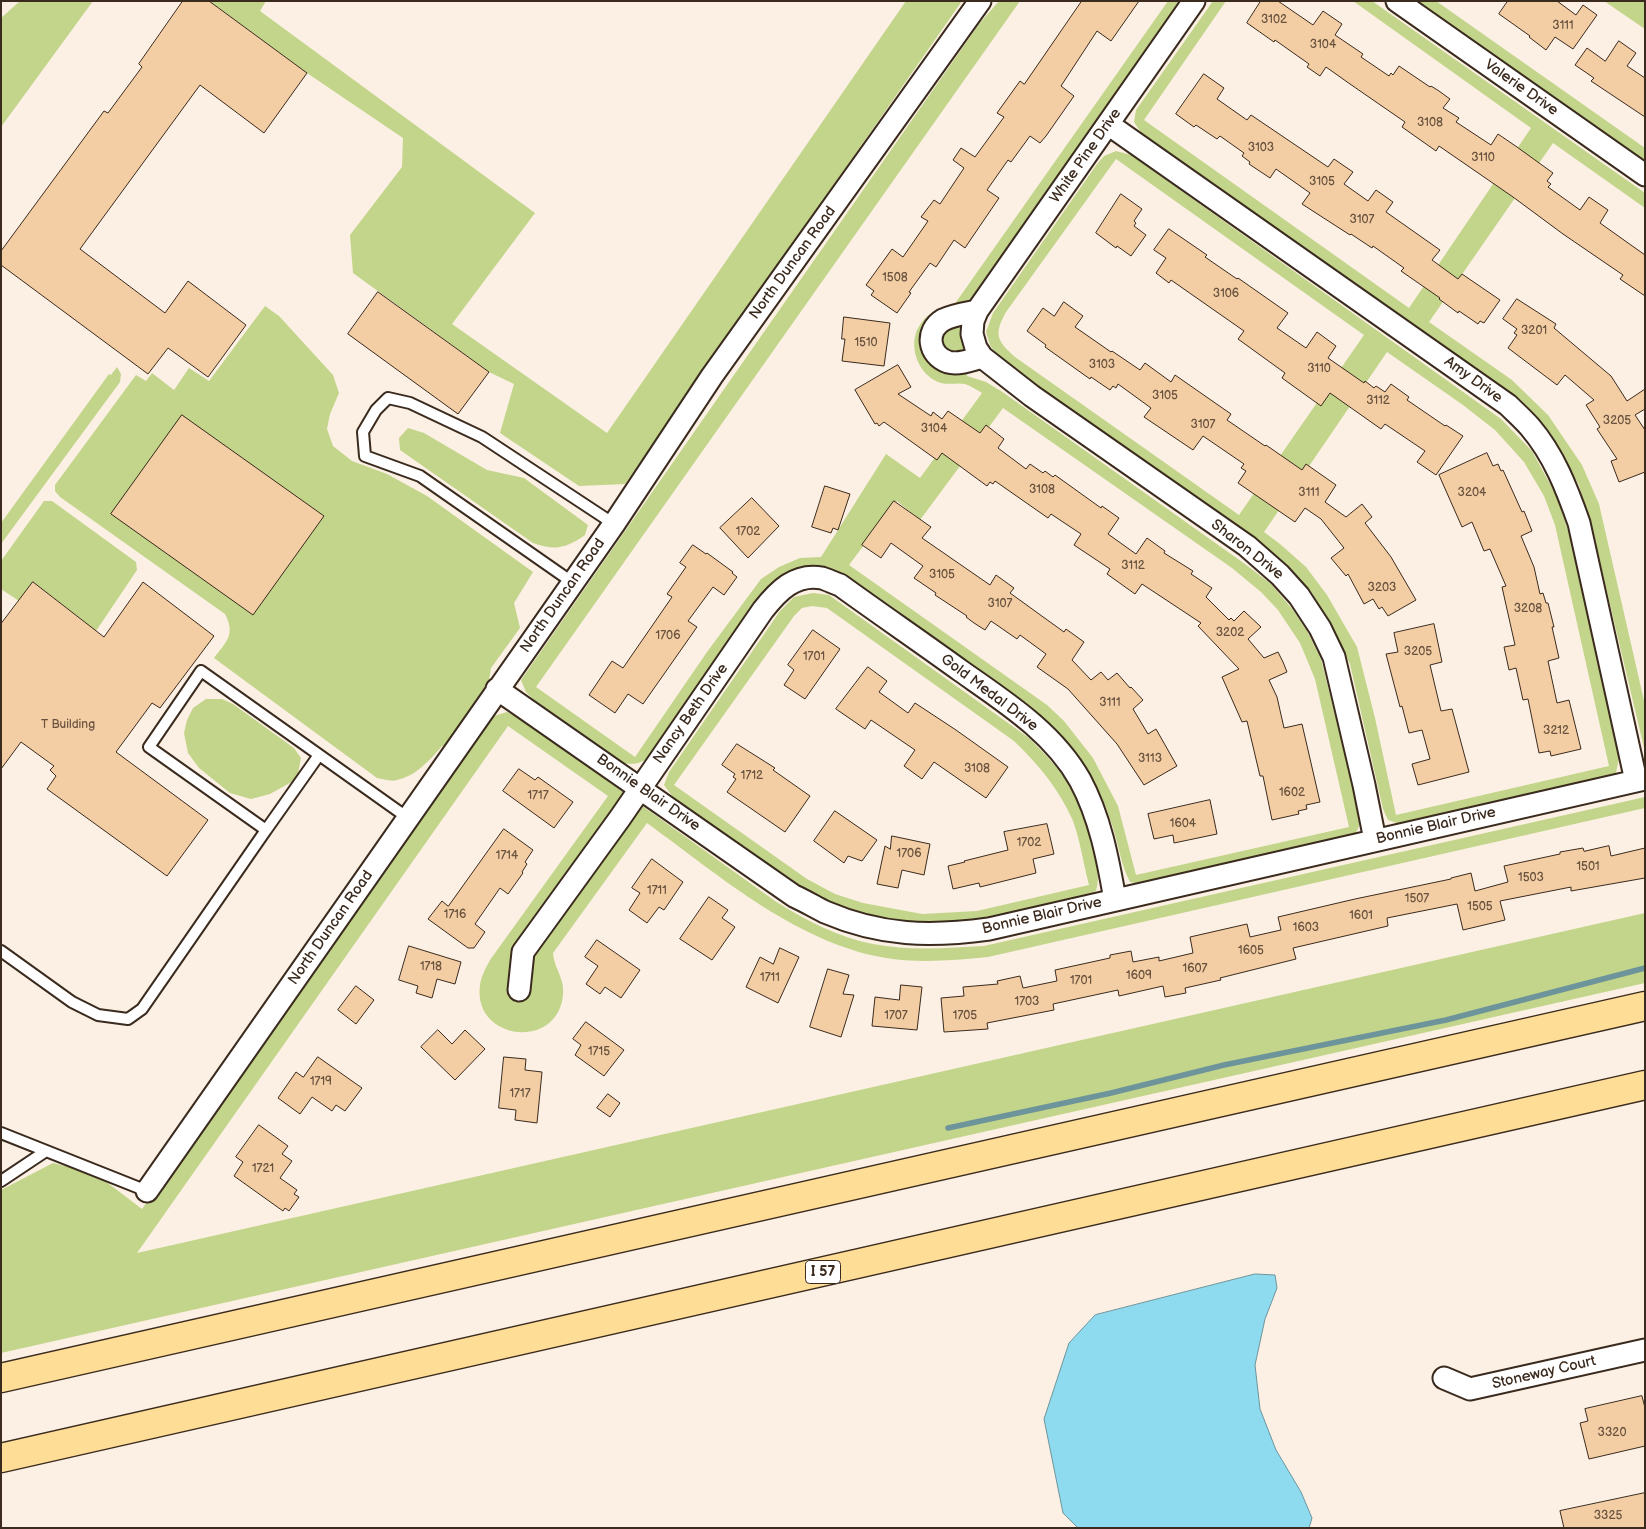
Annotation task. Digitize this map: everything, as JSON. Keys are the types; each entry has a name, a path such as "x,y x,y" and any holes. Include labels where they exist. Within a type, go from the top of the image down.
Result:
{"highway":[{"path":"1,1378 1645,1006"},
{"name":"I 57","path":"1,1458 1645,1085"}],"street":[{"name":"North Duncan Road","path":"146,1191 614,524 712,376 980,1"},
{"name":"White Pine Drive","path":"972,334 973,321 977,310 1194,1"},
{"name":"Valerie Drive","path":"1397,1 1645,175"},
{"name":"Amy Drive","path":"1108,124 1508,405 1530,427 1549,453 1567,490 1579,523 1640,780"},
{"path":"977,310 944,320 936,326 930,340 932,347 940,357 949,362 960,363 982,357"},
{"name":"Sharon Drive","path":"972,334 976,348 982,357 1032,396 1247,546 1280,575 1299,596 1320,628 1334,657 1375,840"},
{"name":"Nancy Beth Drive","path":"519,990 523,952 641,788 763,610 776,594 789,583 804,578"},
{"name":"Gold Medal Drive","path":"804,578 821,578 840,585 1006,703 1048,737 1067,760 1080,780 1095,812 1107,854 1115,900"},
{"name":"Bonnie Blair Drive","path":"497,689 794,896 853,923 890,932 923,935 989,929 1640,780"},
{"name":"Stoneway Court","path":"1444,1378 1470,1390 1645,1350"}],"lane":[{"path":"572,582 420,476 365,456 363,432 376,410 388,398 410,403 482,437 614,524"},
{"path":"266,830 149,747 201,671 408,818"},
{"path":"1,951 72,1002 98,1016 128,1019 142,1009 319,755"},
{"path":"1,1133 146,1191"},
{"path":"1,1182 46,1151"}],"green space":[{"path":"20,1 93,1 1,127 1,18"},
{"path":"209,1 266,1 260,11 535,213 452,324 607,433 906,1 962,1 625,484 579,486 500,433 514,384 489,372 353,273 350,235 402,167 403,138 307,73"},
{"path":"999,1 1020,1 536,687 635,757 707,652 761,579 779,567 800,558 821,557 886,454 920,478 982,393 965,384 938,382 926,373 917,360 914,345 920,324 932,313 954,305 1168,1 1183,1 970,304 967,376 986,382 1001,391 1245,564 1271,584 1293,610 1307,631 1321,659 1361,819 1354,835 1146,885 1130,882 1124,869 1107,810 1092,779 1083,764 1061,738 1035,712 861,589 792,574 648,758 642,762 636,764 622,763 535,701 526,692 521,680 979,24","holes":["1003,408 1232,568 1261,592 1278,610 1300,643 1315,679 1349,827 1136,875 1118,806 1093,758 1064,721 1047,705 849,565 897,501 920,520"]},
{"path":"1213,1 1226,1 1144,120 1409,308 1531,128 1353,1 1372,1 1645,193 1645,208 1553,143 1429,322 1512,380 1548,415 1582,465 1599,504 1645,705 1645,752 1599,558 1579,485 1564,458 1528,410 1144,137 1134,122 1136,110"},
{"path":"1413,1 1436,1 1645,148 1645,164"},
{"path":"1604,1 1645,1 1645,29"},
{"path":"1116,151 1131,155 1501,419 1532,451 1557,497 1570,537 1619,758 1616,773 1604,781 1403,825 1388,820 1383,809 1350,664 1312,593 1289,567 1266,547 1001,362 990,345 986,332 993,313 1104,156","holes":["1116,159 1364,335 1239,515 1015,357 1004,346 999,336 1000,326 1006,312","1387,352 1463,405 1495,430 1524,462 1544,496 1555,525 1609,766 1396,815 1357,647 1327,595 1306,567 1264,532"]},
{"path":"265,306 279,316 333,375 339,393 330,414 327,429 333,446 352,461 387,474 427,496 533,572 514,603 520,628 491,668 488,687 446,748 442,746 427,762 404,778 390,781 377,778 214,658 226,643 230,633 230,627 225,614 60,497 55,491 55,485 136,375 146,381 152,373 174,390 189,368 209,381"},
{"path":"117,367 121,374 120,382 1,544 1,523 109,374 111,375"},
{"path":"408,428 424,433 487,470 524,478 588,525 585,535 572,543 560,547 548,547 533,543 400,450 399,438"},
{"path":"44,501 52,501 136,562 137,570 96,631 33,582 19,601 1,589 1,561"},
{"path":"813,593 829,595 1029,738 1060,772 1071,787 1078,802 1096,863 1098,877 1096,891 1083,897 978,923 924,926 882,920 844,909 803,890 673,797 664,785 669,772 780,611 794,597","holes":["812,606 827,608 1014,741 1032,759 1055,788 1073,821 1089,885 977,911 922,914 863,903 835,894 807,879 674,785 794,616 802,608"]},
{"path":"206,699 222,699 233,704 294,748 301,758 297,779 270,794 251,799 230,793 199,768 188,753 184,733 187,720 193,708"},
{"path":"507,712 521,719 786,908 822,927 847,937 873,944 900,948 984,946 1645,797 1645,808 988,957 929,961 893,959 859,952 826,940 794,925 733,886 647,823 553,953 563,989 558,1012 547,1025 533,1031 517,1032 502,1027 489,1018 481,1004 480,985 483,975 490,960 608,796 508,726 137,1253 1645,913 1645,983 1,1353 1,1190 53,1163 96,1174 142,1209 481,733 494,716"}],"water":[{"path":"1255,1274 1275,1275 1277,1288 1265,1319 1255,1365 1260,1409 1276,1450 1301,1492 1312,1518 1309,1528 1078,1528 1063,1513 1044,1419 1069,1343 1095,1315"}],"building":[{"path":"183,1 209,1 307,73 264,133 200,85 80,249 165,313 188,281 246,325 208,377 168,348 148,374 1,265 1,251 104,111 108,113 142,67 139,64"},
{"path":"1082,1 1139,1 1111,41 1097,31 1061,86 1074,96 1046,136 1040,143 1030,136 1011,162 1008,160 987,190 999,198 965,248 954,240 936,267 930,263 909,292 911,293 897,313 871,295 874,291 866,285 892,249 903,257 928,221 921,217 934,200 940,204 964,168 953,160 961,148 975,157 1004,117 997,113 1020,81 1024,84"},
{"path":"1261,1 1278,1 1313,25 1323,11 1342,24 1335,35 1363,54 1361,57 1389,76 1391,73 1393,75 1399,66 1439,91 1450,99 1443,108 1459,118 1456,122 1491,145 1498,134 1517,147 1553,173 1547,181 1551,184 1548,187 1580,210 1589,197 1608,210 1600,223 1645,255 1645,296 1620,279 1623,275 1513,197 1439,146 1436,151 1402,127 1405,122 1326,67 1320,76 1307,67 1309,64 1247,23"},
{"path":"1508,1 1557,1 1576,15 1583,5 1597,15 1573,49 1555,37 1546,50 1499,14"},
{"path":"1619,41 1636,53 1627,66 1645,78 1645,117 1591,81 1594,78 1575,65 1587,48 1605,61"},
{"path":"1204,74 1224,88 1217,99 1247,120 1251,115 1328,167 1334,159 1353,172 1344,184 1368,201 1376,190 1393,202 1386,212 1440,250 1432,260 1458,279 1462,274 1500,300 1484,323 1480,321 1478,324 1459,311 1458,313 1401,271 1404,268 1373,246 1372,248 1350,235 1302,204 1310,193 1276,169 1270,178 1249,164 1250,162 1242,156 1244,153 1220,136 1217,139 1196,125 1194,127 1176,114"},
{"path":"1121,194 1142,209 1134,221 1136,223 1134,226 1146,235 1131,256 1117,246 1116,248 1096,233"},
{"path":"1169,229 1207,255 1205,257 1288,313 1277,328 1306,348 1317,332 1336,346 1328,358 1374,388 1376,386 1385,392 1391,384 1409,397 1407,400 1463,436 1436,475 1417,462 1425,451 1385,424 1381,429 1330,393 1321,406 1282,378 1285,373 1238,339 1244,331 1171,280 1169,283 1156,273 1166,258 1154,250"},
{"path":"378,292 489,372 458,414 348,334"},
{"path":"1517,299 1556,324 1554,328 1611,376 1627,401 1645,389 1645,409 1635,415 1645,430 1645,472 1619,482 1611,461 1617,459 1597,429 1600,427 1586,405 1594,400 1565,375 1557,385 1508,348 1517,335 1514,333 1517,329 1503,319"},
{"path":"1064,302 1083,316 1075,327 1111,352 1140,370 1145,363 1171,382 1175,375 1231,414 1227,420 1265,446 1302,470 1306,464 1336,485 1325,502 1346,517 1362,504 1372,517 1365,523 1391,557 1416,600 1388,616 1382,607 1379,609 1373,599 1364,604 1348,574 1346,576 1331,558 1344,548 1321,519 1305,508 1295,522 1238,483 1246,471 1241,468 1244,464 1203,436 1193,450 1144,417 1151,408 1118,384 1116,388 1113,386 1110,390 1091,377 1090,379 1045,347 1046,345 1027,331 1043,308 1054,316"},
{"path":"844,317 890,323 884,366 842,361 845,339 842,339"},
{"path":"898,365 911,387 898,394 931,416 933,412 942,419 948,411 980,433 986,425 1004,439 998,448 1026,469 1030,464 1043,473 1045,471 1053,477 1055,475 1101,508 1102,506 1119,518 1108,534 1136,554 1147,538 1165,551 1164,553 1193,571 1191,574 1212,588 1206,597 1229,620 1231,618 1234,621 1244,611 1261,627 1248,639 1264,658 1278,652 1283,662 1287,672 1269,680 1277,697 1284,728 1302,724 1320,802 1306,805 1307,809 1298,811 1299,814 1272,820 1263,776 1260,776 1247,721 1242,722 1222,677 1239,669 1198,626 1201,623 1142,584 1135,594 1107,574 1110,569 1074,545 1081,534 1051,514 1048,518 995,481 993,484 990,482 987,486 942,453 937,460 884,422 879,426 877,423 875,424 855,390"},
{"path":"182,415 324,516 253,615 111,514"},
{"path":"1487,453 1493,466 1498,464 1501,471 1503,470 1532,531 1521,536 1534,567 1540,594 1543,593 1546,603 1548,603 1554,627 1552,627 1559,658 1548,661 1557,703 1569,700 1581,749 1551,756 1550,751 1539,753 1528,699 1523,700 1516,668 1509,670 1504,647 1515,645 1502,587 1506,586 1490,549 1484,551 1472,522 1462,527 1439,475"},
{"path":"825,486 850,494 838,530 833,528 831,533 812,527"},
{"path":"752,498 779,526 748,558 720,528"},
{"path":"894,501 931,527 922,538 990,585 996,575 1014,588 1010,593 1064,632 1066,629 1084,642 1072,660 1091,680 1101,672 1108,680 1117,673 1131,687 1143,700 1133,709 1148,734 1156,729 1177,766 1144,785 1117,744 1068,689 1037,667 1046,654 1020,635 1017,639 991,621 985,630 974,623 914,578 923,566 891,543 881,558 862,545"},
{"path":"693,545 707,553 737,577 724,595 713,587 688,621 697,627 643,704 628,694 615,713 589,695 612,661 623,668 672,597 667,594 686,567 680,563"},
{"path":"33,582 104,637 143,582 214,636 160,708 152,703 116,752 208,820 167,876 47,789 56,776 50,770 54,766 21,742 1,769 1,624"},
{"path":"1434,624 1442,662 1430,665 1441,711 1452,709 1469,772 1418,785 1412,764 1430,759 1422,730 1409,733 1386,654 1398,652 1394,633"},
{"path":"813,630 840,649 805,699 784,685 794,670 788,665"},
{"path":"868,667 887,681 879,692 908,713 915,703 1008,767 986,798 934,762 922,779 904,766 915,750 871,720 865,729 836,709"},
{"path":"737,744 775,768 773,770 810,796 785,832 727,792 736,779 733,777 735,774 722,765"},
{"path":"519,769 535,780 538,777 573,802 554,828 503,791"},
{"path":"1210,800 1217,834 1174,843 1173,835 1154,839 1148,814"},
{"path":"835,811 877,840 862,861 848,856 844,863 814,841"},
{"path":"1047,824 1054,854 1033,859 1036,873 980,887 979,883 953,889 948,866 1008,850 1004,832"},
{"path":"504,829 533,850 525,862 527,864 523,873 508,894 500,888 475,924 485,932 474,948 468,948 428,919 442,901 448,906"},
{"path":"892,836 930,844 924,875 902,870 898,888 877,884 885,846 890,849"},
{"path":"1609,846 1611,856 1645,848 1645,878 1571,891 1571,887 1500,901 1505,920 1463,930 1457,904 1387,918 1388,926 1293,948 1296,959 1185,988 1186,993 1165,997 1163,986 1119,996 1118,990 1053,1004 1054,1010 987,1023 988,1029 944,1032 941,998 964,996 963,987 998,984 997,981 1020,976 1023,988 1057,981 1055,970 1110,958 1110,955 1131,951 1133,962 1159,957 1159,961 1193,953 1190,937 1247,924 1250,937 1281,930 1278,917 1471,873 1475,891 1508,882 1504,866 1560,854 1560,852 1583,848 1584,851"},
{"path":"652,859 683,882 664,910 659,907 647,923 629,910 640,893 632,888"},
{"path":"709,897 728,910 722,918 735,927 712,960 680,939"},
{"path":"597,940 640,970 621,998 605,987 600,994 586,984 598,966 585,957"},
{"path":"409,946 461,962 455,984 437,979 432,998 416,993 418,986 399,980"},
{"path":"780,948 799,957 778,1003 746,987 760,957 773,964"},
{"path":"828,969 849,975 843,994 854,995 841,1037 810,1027"},
{"path":"901,985 922,987 917,1030 872,1026 875,997 899,1000"},
{"path":"356,986 374,1000 356,1024 338,1010"},
{"path":"586,1022 624,1050 604,1076 575,1055 581,1045 573,1039"},
{"path":"438,1030 452,1044 465,1030 485,1049 455,1080 421,1047"},
{"path":"318,1057 362,1088 345,1111 336,1105 332,1111 312,1097 300,1114 278,1098 296,1072 303,1077"},
{"path":"504,1057 526,1059 525,1070 542,1072 537,1123 515,1120 516,1110 499,1108"},
{"path":"608,1094 620,1103 610,1117 597,1108"},
{"path":"259,1125 288,1146 282,1154 292,1161 280,1178 297,1190 294,1194 299,1197 289,1211 285,1208 283,1211 234,1176 243,1162 236,1157"},
{"path":"1642,1396 1645,1408 1645,1446 1589,1459 1580,1423 1588,1421 1585,1409"},
{"path":"1645,1493 1645,1528 1564,1528 1560,1511"}],"waterway":[{"path":"948,1128 1111,1093 1224,1065 1446,1020 1645,968"}]}
